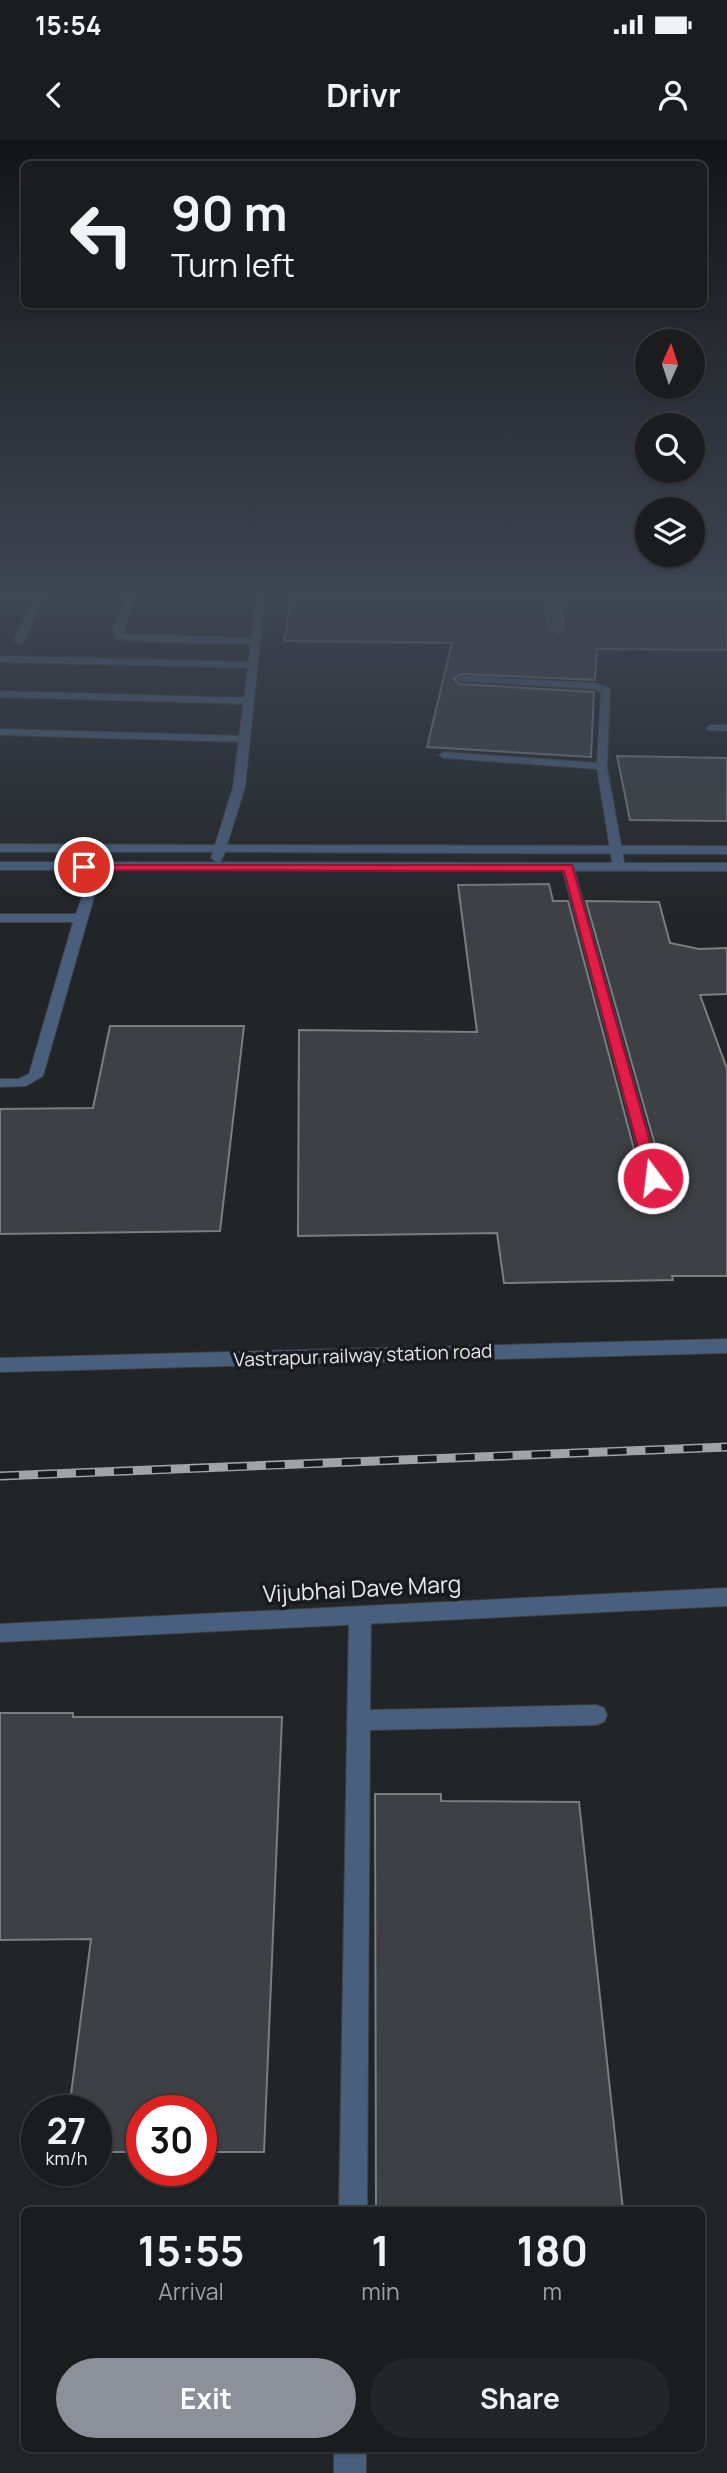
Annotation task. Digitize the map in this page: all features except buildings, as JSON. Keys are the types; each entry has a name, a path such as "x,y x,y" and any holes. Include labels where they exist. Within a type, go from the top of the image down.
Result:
{"street":[{"path":"214,868 239,787 249,704"},
{"path":"605,704 602,767 619,867"},
{"path":"711,727 727,728"},
{"path":"0,732 244,739"},
{"path":"444,755 582,763 602,767"},
{"path":"0,848 727,850"},
{"path":"0,866 727,867"},
{"path":"568,867 653,1178"},
{"path":"0,1083 21,1083 36,1076 88,897"},
{"path":"0,918 81,918"},
{"name":"Vastrapur railway station road","path":"0,1365 727,1346"},
{"name":"Vijubhai Dave Marg","path":"0,1633 727,1597"},
{"path":"353,2207 360,1616"},
{"path":"359,1720 596,1715"},
{"path":"350,2452 350,2473"}],"railway":[{"path":"0,1476 727,1447"}],"route":[{"path":"84,867 568,867 653,1178"}]}
